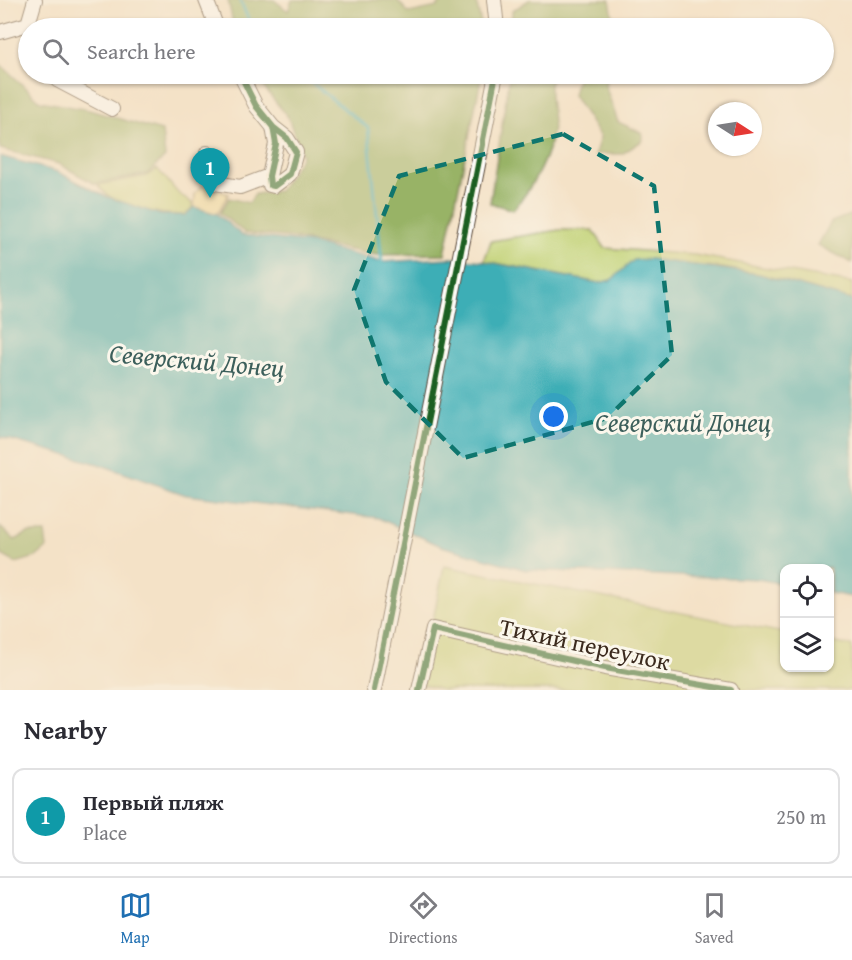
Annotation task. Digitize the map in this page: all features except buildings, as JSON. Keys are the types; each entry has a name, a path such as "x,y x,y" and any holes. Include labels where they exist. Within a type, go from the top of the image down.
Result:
{"street":[{"path":"30,18 35,0"},
{"path":"206,0 213,18"},
{"path":"494,0 496,18"},
{"path":"0,32 18,27"},
{"path":"65,84 112,109"},
{"path":"245,84 256,106 273,127 287,138 296,152 294,167 284,181 274,186 270,185 268,176 276,144 273,127"},
{"path":"374,690 494,84"},
{"path":"207,153 207,171 215,183 240,187 268,176"},
{"name":"Тихий переулок","path":"419,690 433,628 605,668 731,690"}],"highlighted area":[{"path":"563,134 654,186 672,355 607,418 463,458 386,382 354,290 399,176"}],"green space":[{"path":"228,0 274,0 288,11 292,0 397,0 409,13 437,7 443,0 473,0 476,1 480,18 232,18"},
{"path":"529,0 610,0 613,18 512,18 512,11"},
{"path":"0,64 18,81 18,84 22,84 40,101 89,110 162,131 165,157 147,174 95,184 59,164 0,149"},
{"path":"261,84 480,84 445,254 376,255 287,237 245,233 220,213 229,198 249,203 255,194 279,191 302,156 288,117"},
{"path":"508,84 550,84 553,125 545,159 527,192 513,210 490,203"},
{"path":"576,84 605,84 618,122 642,133 642,141 622,154 595,154 600,137 573,95"},
{"path":"157,169 178,193 192,204 193,207 185,215 150,211 125,204 105,193 98,185 146,176"},
{"path":"852,214 852,263 818,245 831,222"},
{"path":"559,230 593,230 605,248 695,255 852,283 852,300 759,274 716,267 678,264 599,283 484,261 491,241"},
{"path":"0,527 15,540 28,533 45,533 47,548 36,557 16,563 0,554"},
{"path":"444,566 780,632 780,672 834,672 834,643 852,646 852,690 442,690 420,684"}],"sand":[{"path":"202,186 229,194 217,214 194,207 195,194"}],"water":[{"name":"Северский Донец","path":"0,156 58,172 105,196 161,215 185,215 194,207 217,214 242,235 311,243 382,262 450,258 484,261 599,283 611,280 634,260 650,259 759,274 852,300 852,597 834,594 834,564 780,564 780,583 757,579 526,570 441,546 378,518 186,495 98,464 0,437"}],"waterway":[{"path":"240,0 248,18"},
{"path":"313,84 368,128 382,264"}],"cycle path":[{"path":"245,84 256,106 273,127"},
{"path":"374,690 494,84"},
{"path":"273,127 287,138 296,152 290,174 274,186 270,185 269,176 276,144 273,127"},
{"path":"419,690 433,629 605,668 731,690"}],"place":[{"name":"Первый пляж","path":"210,198"}]}
